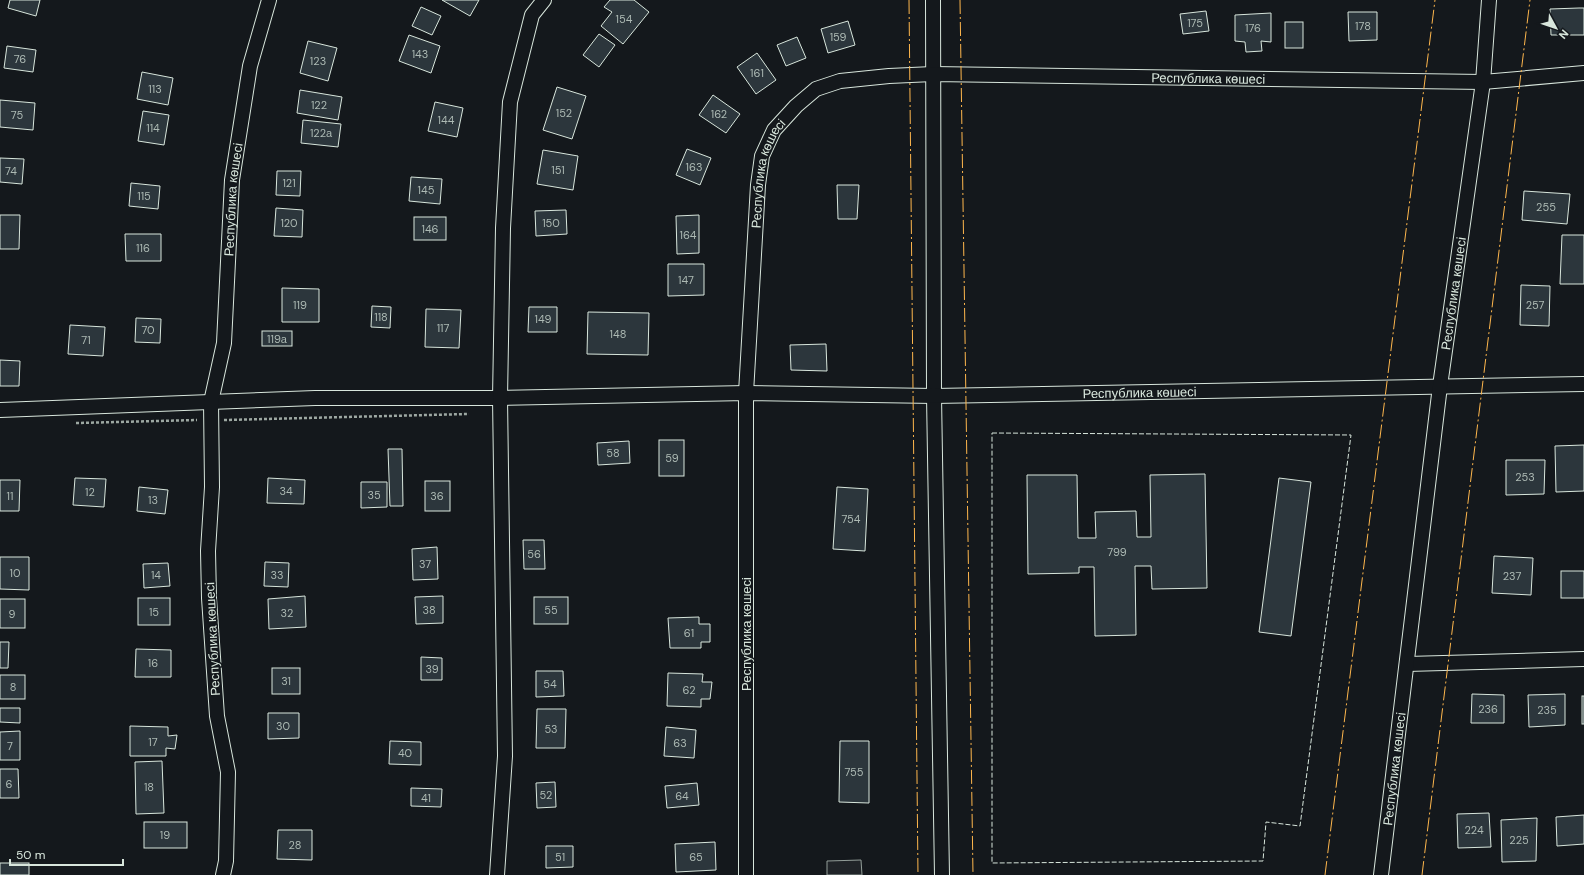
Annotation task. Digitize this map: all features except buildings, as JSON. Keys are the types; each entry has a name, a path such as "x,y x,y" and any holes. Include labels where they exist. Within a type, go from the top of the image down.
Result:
{"street":[{"name":"Республика көшесі","path":"222,875 226,861 228,772 217,716 209,598 208,551 212,487 211,402 224,343 232,180 250,66 269,0"},
{"path":"497,875 505,756 500,398 503,228 510,102 532,15 544,0"},
{"path":"933,0 934,396 942,875"},
{"name":"Республика көшесі","path":"1381,875 1440,386 1483,82 1489,0"},
{"name":"Республика көшесі","path":"746,875 746,393 758,185 762,156 774,130 796,106 816,89 840,81 889,76 933,74 1483,82 1584,73"},
{"name":"Республика көшесі","path":"0,410 315,398 500,398 746,393 934,396 1584,384"},
{"path":"1407,664 1584,658"}],"path":[{"path":"70,423 476,414"}],"shaded area":[{"path":"861,860 862,875 827,875 827,861"}],"fence":[{"path":"992,433 1351,435 1300,826 1266,822 1263,861 992,863 992,433"}],"power":[{"path":"909,0 918,875"},
{"path":"960,0 973,875"},
{"path":"1325,875 1435,0"},
{"path":"1422,875 1530,0"}]}
